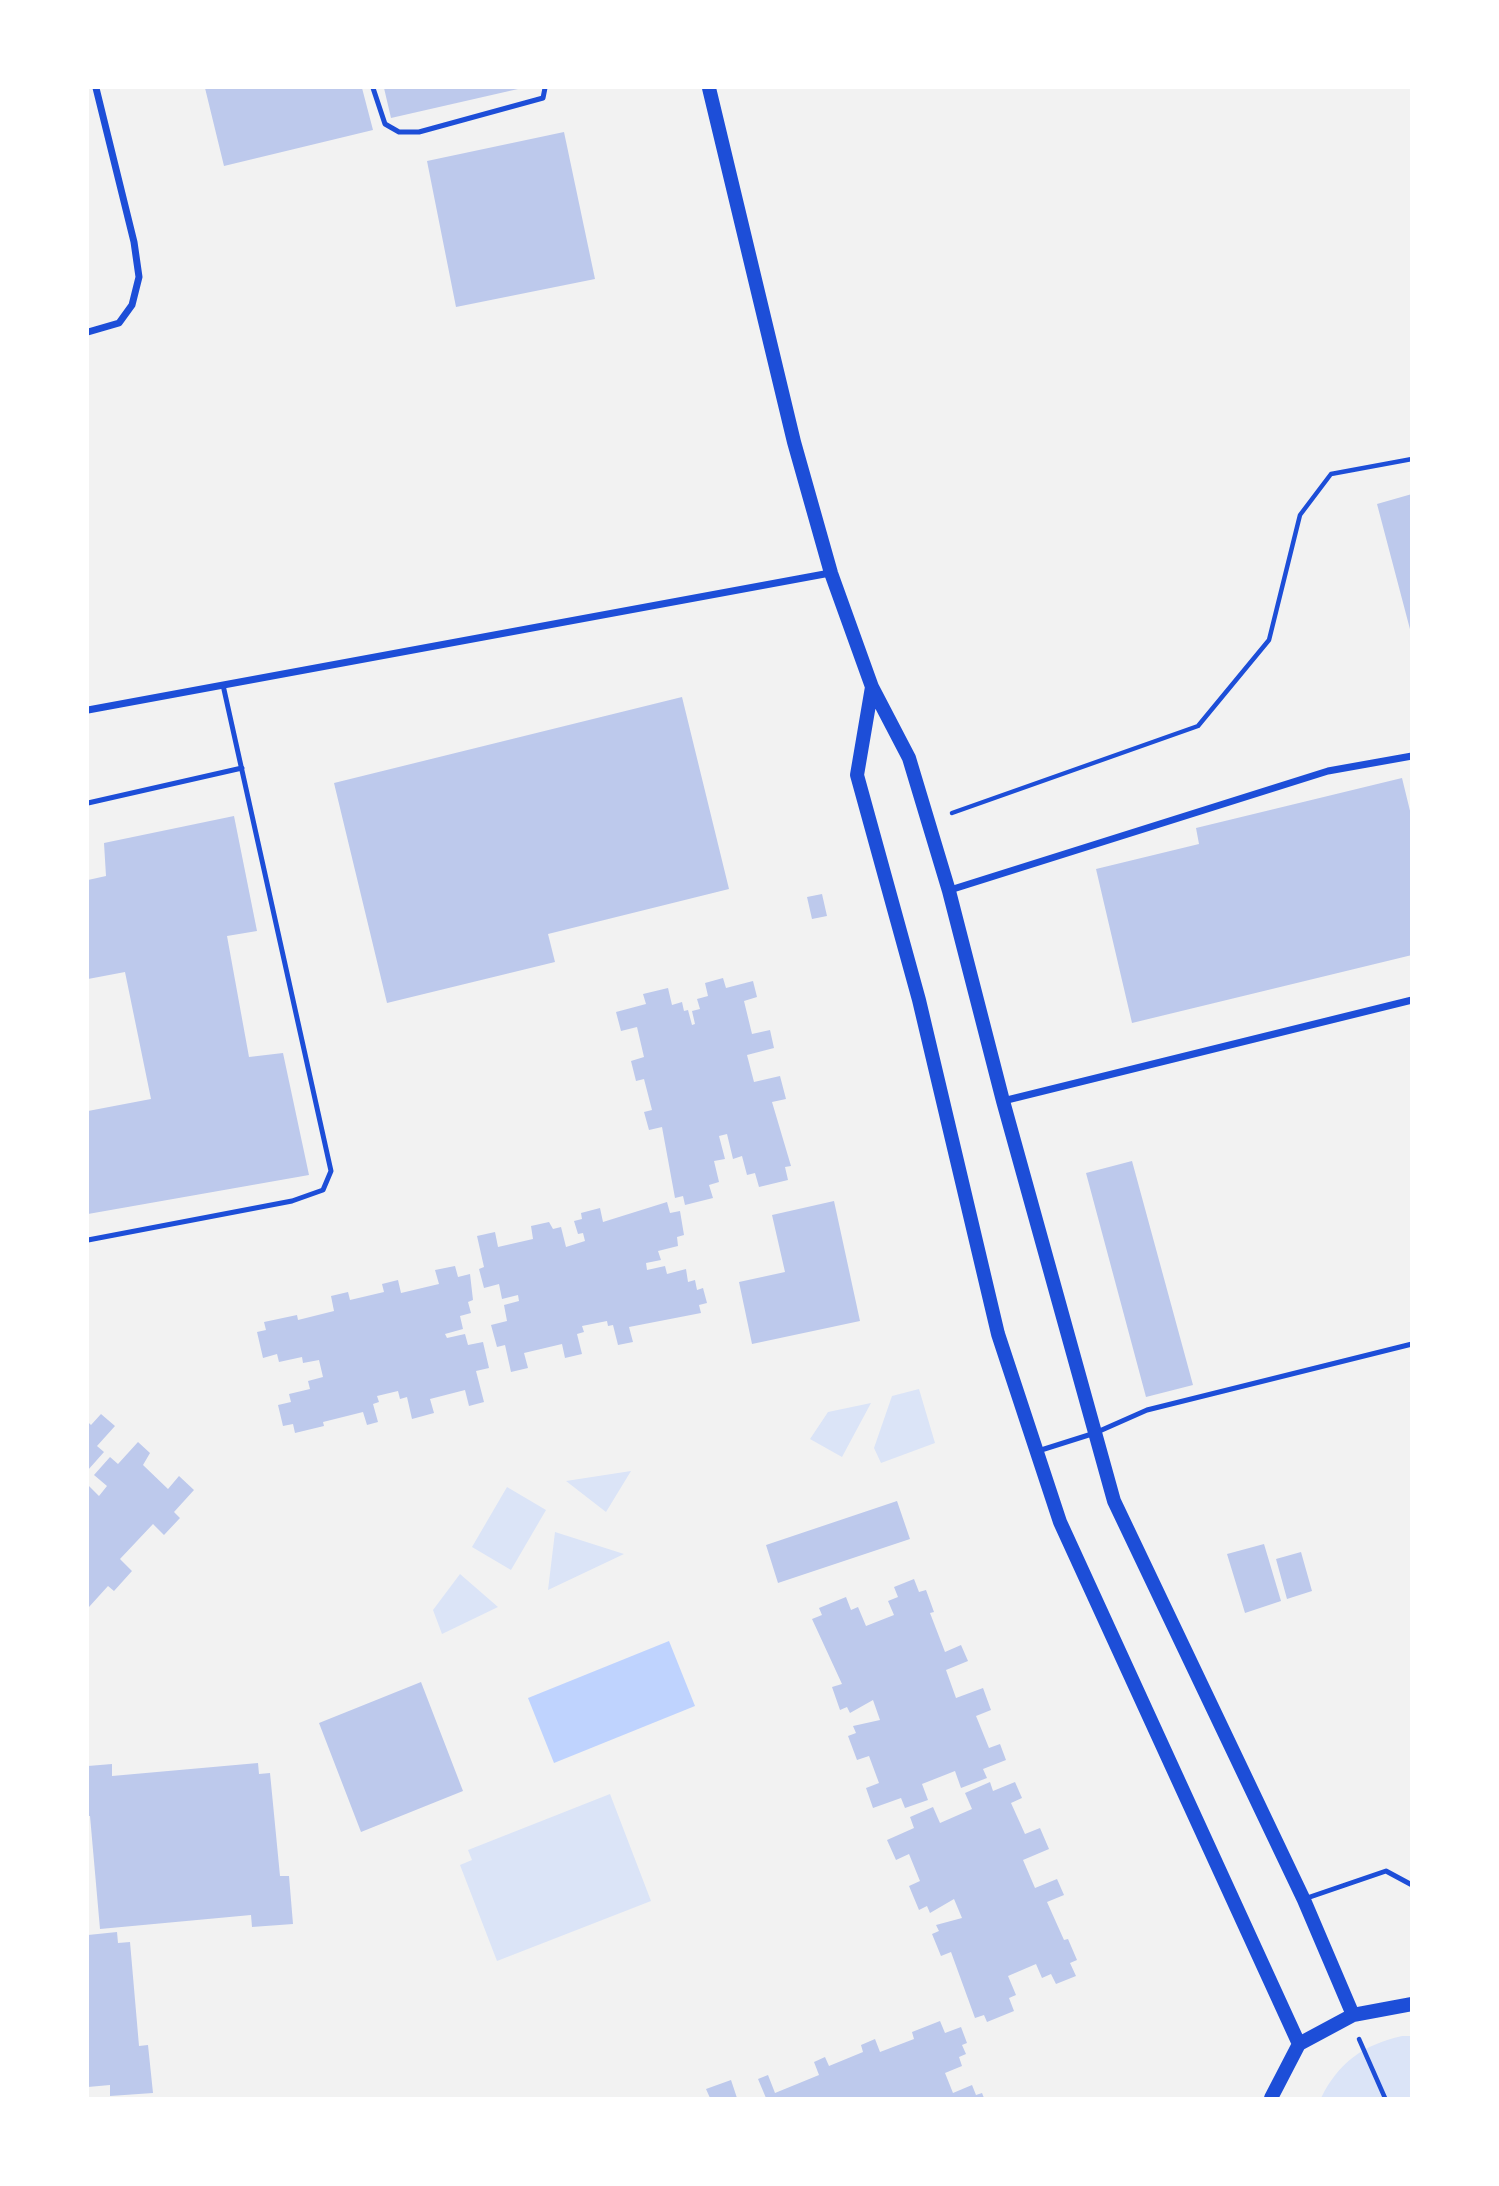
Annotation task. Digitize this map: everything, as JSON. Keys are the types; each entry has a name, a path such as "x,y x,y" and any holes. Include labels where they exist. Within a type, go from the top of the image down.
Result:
{"main road":[{"path":"709,88 794,442 831,573 872,687 909,758 949,891 1003,1101 1114,1501 1304,1899 1353,2015"},
{"path":"872,687 857,775 919,1000 998,1334 1060,1522 1299,2044"},
{"path":"1270,2098 1299,2044 1353,2015 1412,2004"}],"street":[{"path":"88,332 119,324 132,305 139,277 134,243 96,88"},
{"path":"88,710 831,573"},
{"path":"949,891 1328,771 1412,755"},
{"path":"1003,1101 1412,1000"}],"lane":[{"path":"373,88 385,124 400,132 419,132 543,98 545,88"},
{"path":"88,1240 292,1201 323,1190 331,1171 223,685"},
{"path":"88,803 242,768"},
{"path":"1037,1452 1095,1433 1147,1410 1412,1344"},
{"path":"1304,1899 1386,1871 1412,1885"}],"path":[{"path":"928,821 1198,726 1269,640 1300,514 1331,474 1412,459"},
{"path":"1353,2015 1362,2049 1385,2098"}],"shaded area":[{"path":"919,1389 935,1443 881,1463 874,1448 892,1396"},
{"path":"871,1403 842,1457 810,1439 828,1412"},
{"path":"631,1471 606,1512 566,1481"},
{"path":"507,1487 546,1510 511,1570 472,1547"},
{"path":"555,1532 624,1554 548,1590"},
{"path":"460,1574 498,1607 442,1634 433,1610"},
{"path":"610,1794 651,1901 497,1961 460,1865 472,1860 468,1850"},
{"path":"1411,2036 1411,2098 1321,2098 1336,2074 1354,2057 1375,2044"}],"water":[{"path":"669,1641 695,1706 554,1763 528,1698"}],"building":[{"path":"205,88 362,88 373,130 224,166"},
{"path":"384,88 518,88 518,89 391,118"},
{"path":"564,132 595,279 456,307 427,161"},
{"path":"1412,494 1412,633 1411,633 1377,504"},
{"path":"682,697 729,889 548,934 555,962 387,1003 334,783"},
{"path":"1402,778 1412,819 1412,955 1132,1023 1096,869 1199,844 1196,828"},
{"path":"234,816 257,931 227,936 249,1057 283,1053 309,1175 88,1214 88,1111 151,1099 125,972 88,979 88,880 106,876 104,843"},
{"path":"822,894 827,916 812,919 807,897"},
{"path":"723,978 726,988 753,981 757,997 744,1001 752,1034 770,1030 774,1048 747,1055 754,1082 780,1076 786,1099 772,1102 791,1166 785,1167 788,1180 759,1187 755,1173 747,1175 742,1156 733,1159 727,1134 719,1136 725,1159 714,1161 719,1182 709,1185 713,1198 685,1205 683,1196 675,1198 662,1127 649,1130 644,1112 652,1110 644,1079 636,1081 631,1061 644,1057 637,1027 621,1031 616,1012 646,1004 643,994 668,988 672,1005 682,1002 684,1011 688,1010 692,1025 695,1024 692,1011 700,1009 697,999 708,996 705,983"},
{"path":"1132,1161 1193,1385 1146,1397 1086,1173"},
{"path":"834,1201 860,1321 752,1344 739,1282 785,1272 772,1215"},
{"path":"667,1202 670,1213 680,1211 684,1235 677,1237 678,1246 658,1251 661,1260 646,1263 647,1270 665,1266 667,1274 686,1269 688,1282 695,1280 697,1290 703,1288 707,1303 699,1305 701,1313 629,1327 633,1342 618,1345 613,1325 608,1326 607,1321 582,1326 584,1332 577,1334 582,1354 565,1358 562,1344 524,1353 528,1368 511,1372 505,1345 497,1347 491,1325 507,1321 504,1305 519,1301 518,1295 502,1299 499,1284 484,1288 479,1269 484,1267 477,1236 495,1232 498,1247 533,1239 531,1226 549,1222 553,1229 561,1227 566,1247 585,1241 583,1233 578,1234 574,1221 582,1219 581,1213 600,1208 603,1222"},
{"path":"455,1266 458,1277 470,1274 473,1300 468,1302 471,1313 460,1316 463,1329 445,1334 447,1338 465,1334 468,1345 483,1342 489,1368 476,1371 484,1402 469,1406 465,1390 430,1399 434,1413 412,1419 407,1397 400,1399 398,1391 377,1396 379,1402 373,1404 378,1422 367,1425 363,1412 323,1422 324,1426 295,1433 293,1424 283,1426 278,1405 291,1402 289,1394 310,1389 308,1381 323,1377 319,1360 303,1363 302,1357 279,1362 277,1354 263,1358 257,1332 266,1330 264,1322 297,1315 298,1320 334,1311 331,1296 348,1292 350,1300 384,1292 382,1284 398,1280 401,1293 439,1284 435,1270"},
{"path":"101,1414 115,1426 97,1446 104,1452 88,1470 88,1422 91,1425"},
{"path":"138,1442 150,1453 143,1465 168,1489 179,1476 194,1490 174,1512 180,1518 164,1535 153,1524 120,1559 132,1571 114,1591 108,1586 89,1607 88,1485 99,1496 107,1486 94,1475 110,1457 118,1464"},
{"path":"897,1501 910,1539 778,1583 766,1545"},
{"path":"1264,1544 1281,1601 1245,1613 1227,1554"},
{"path":"1301,1552 1312,1591 1287,1599 1276,1559"},
{"path":"914,1579 919,1592 926,1590 934,1612 930,1613 945,1652 961,1645 968,1661 946,1670 956,1698 983,1688 991,1710 976,1716 989,1748 1000,1744 1006,1760 983,1769 987,1778 961,1788 955,1771 922,1784 928,1800 905,1808 901,1798 873,1808 866,1788 879,1783 869,1756 857,1760 848,1736 856,1733 853,1726 880,1720 873,1700 850,1713 847,1707 840,1710 832,1687 842,1684 812,1619 822,1615 819,1608 846,1597 851,1610 858,1607 866,1626 894,1615 888,1601 898,1597 894,1587"},
{"path":"421,1682 463,1791 361,1832 319,1723"},
{"path":"258,1763 259,1774 270,1773 280,1876 289,1876 293,1924 252,1927 251,1915 100,1929 88,1816 88,1766 112,1764 112,1776"},
{"path":"990,1782 993,1791 1015,1782 1022,1798 1011,1803 1025,1834 1040,1828 1049,1849 1023,1860 1035,1888 1057,1879 1064,1895 1047,1902 1064,1940 1068,1939 1077,1960 1070,1963 1076,1976 1056,1984 1051,1974 1042,1978 1036,1964 1008,1976 1016,1995 1009,1998 1014,2011 987,2022 984,2015 975,2018 951,1952 941,1956 932,1934 939,1931 936,1925 962,1918 954,1899 930,1913 927,1906 919,1910 909,1886 920,1881 909,1854 896,1860 887,1840 914,1828 910,1817 933,1807 940,1823 972,1809 965,1793"},
{"path":"117,1932 118,1943 130,1942 139,2046 148,2045 153,2093 110,2096 110,2085 88,2087 88,1935"},
{"path":"940,2021 945,2033 961,2027 967,2043 962,2045 966,2054 959,2057 962,2066 945,2073 953,2093 972,2085 976,2095 982,2093 984,2098 766,2098 758,2079 768,2075 775,2093 819,2075 814,2062 825,2057 829,2066 863,2052 861,2045 875,2039 880,2052 914,2039 912,2032"},
{"path":"731,2080 737,2098 710,2098 706,2089"}]}
